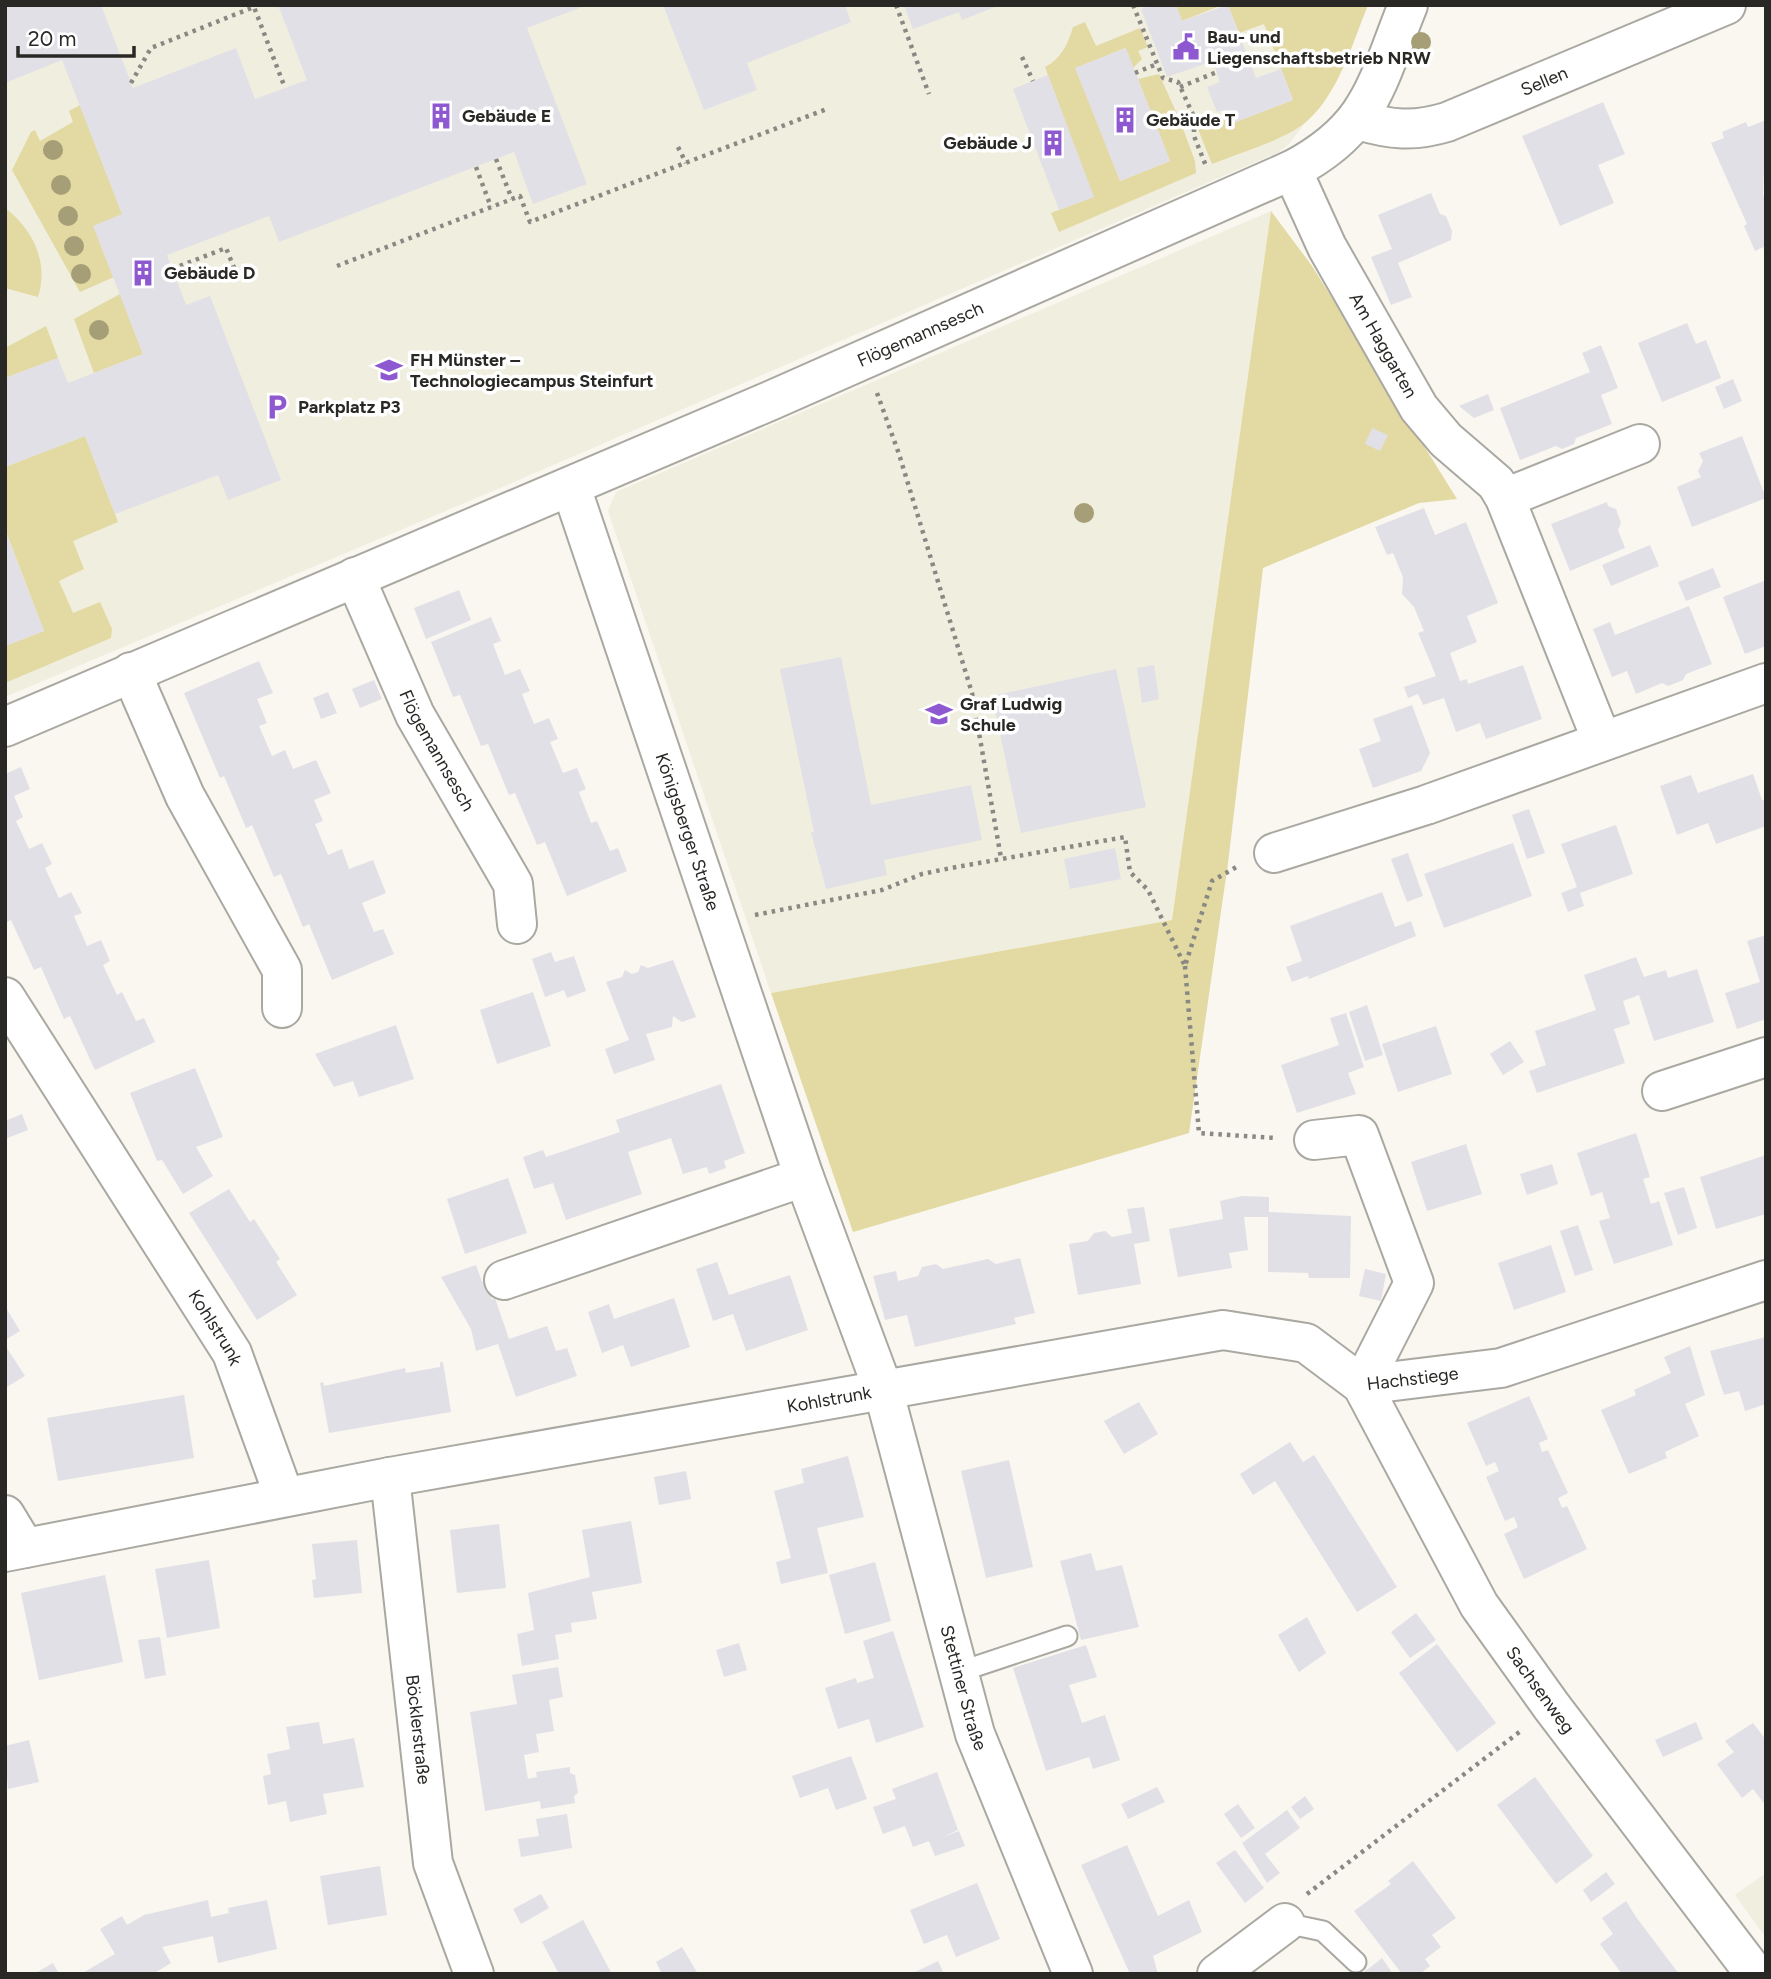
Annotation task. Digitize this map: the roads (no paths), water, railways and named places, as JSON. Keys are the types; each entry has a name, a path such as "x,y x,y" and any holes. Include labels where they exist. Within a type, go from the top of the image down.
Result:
{"street":[{"name":"Flögemannsesch","path":"5,727 864,359 1292,170 1335,145 1359,120 1408,5"},
{"name":"Sellen","path":"1359,120 1402,131 1423,130 1726,5"},
{"name":"Am Haggarten","path":"1292,170 1327,247 1419,408 1446,440 1496,483 1505,498 1602,741"},
{"path":"1505,498 1640,444"},
{"name":"Königsberger Straße","path":"570,486 720,922 804,1177 883,1389"},
{"name":"Flögemannsesch","path":"355,577 415,715 513,884 517,924"},
{"path":"131,672 185,796 282,970 282,1008"},
{"path":"1274,853 1426,806 1766,683"},
{"name":"Kohlstrunk","path":"5,997 232,1353 284,1496"},
{"path":"1662,1091 1766,1057"},
{"name":"Hachstiege","path":"1314,1140 1359,1135 1415,1283 1362,1385"},
{"path":"504,1280 804,1177"},
{"name":"Hachstiege","path":"1362,1385 1501,1368 1766,1280"},
{"name":"Kohlstrunk","path":"15,1550 284,1496 1223,1330 1306,1343 1362,1385"},
{"name":"Sachsenweg","path":"1362,1385 1479,1605 1552,1707 1755,1974"},
{"name":"Stettiner Straße","path":"883,1389 975,1734 1073,1974"},
{"name":"Böcklerstraße","path":"390,1477 433,1863 463,1972"},
{"path":"5,1515 15,1550"},
{"path":"1217,1974 1285,1923"}],"lane":[{"path":"959,1672 1067,1636"},
{"path":"1285,1923 1323,1931 1356,1962"}],"place":[{"name":"Bau- und Liegenschaftsbetrieb NRW","path":"1186,47"},
{"name":"Gebäude E","path":"441,116"},
{"name":"Gebäude T","path":"1125,120"},
{"name":"Gebäude J","path":"1053,143"},
{"name":"Gebäude D","path":"143,273"},
{"name":"FH Münster – Technologiecampus Steinfurt","path":"389,370"},
{"name":"Parkplatz P3","path":"277,407"},
{"name":"Graf Ludwig Schule","path":"939,714"}]}
